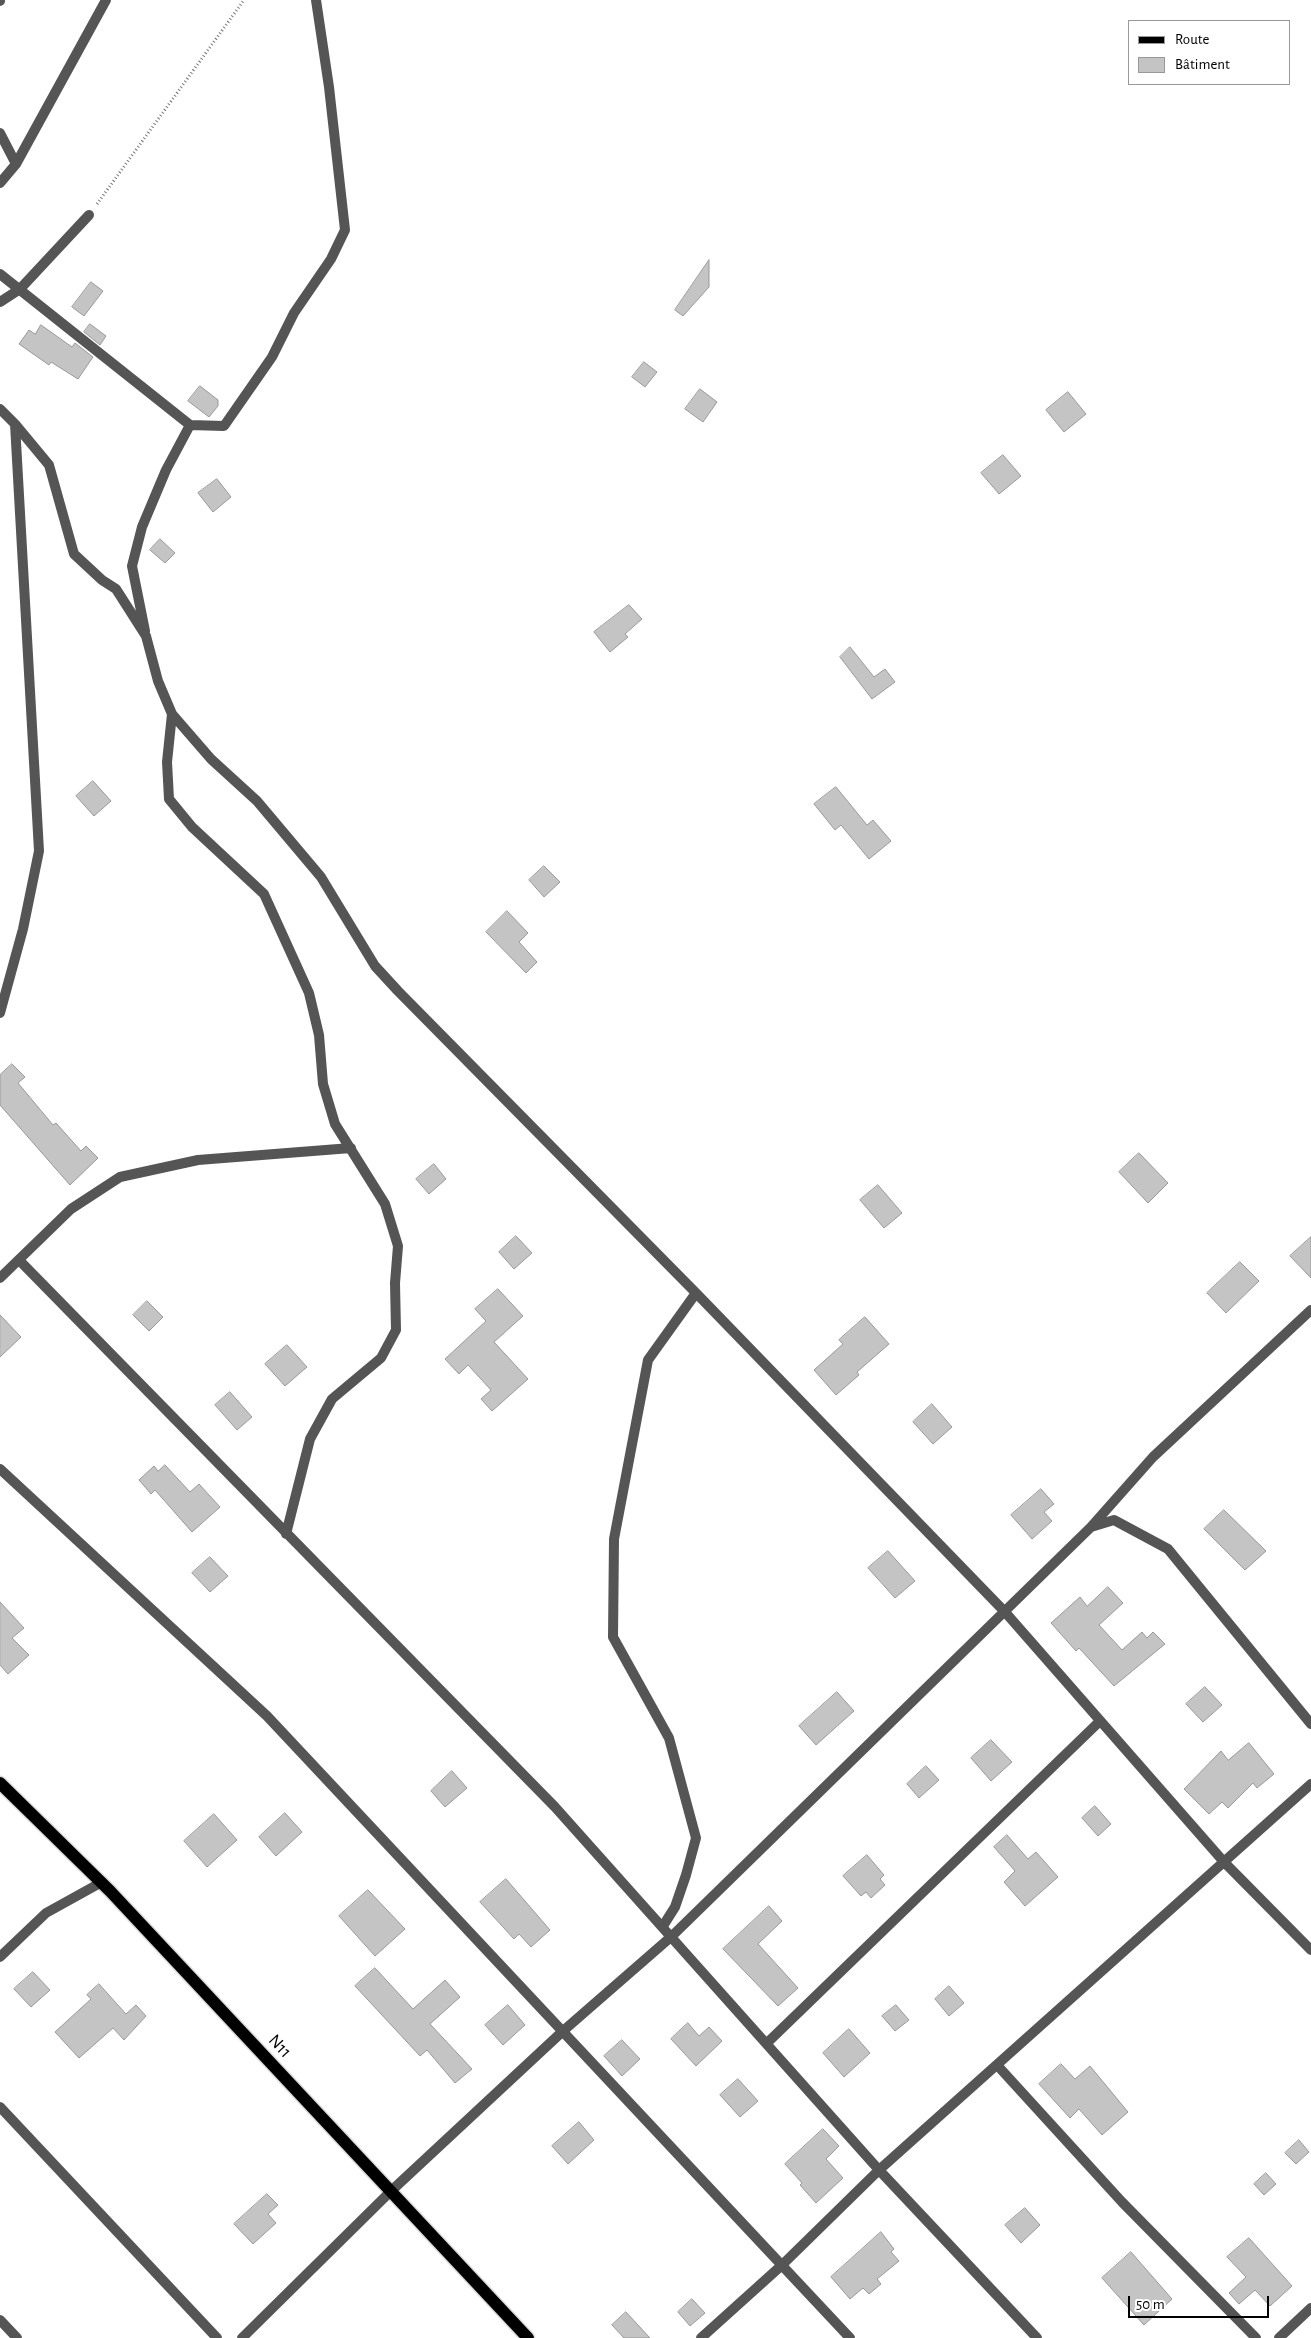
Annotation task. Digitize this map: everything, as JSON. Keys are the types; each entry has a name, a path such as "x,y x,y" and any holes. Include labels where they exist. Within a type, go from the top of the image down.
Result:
{"main road":[{"name":"N11","path":"0,1782 102,1882 528,2338"}],"street":[{"path":"0,183 16,164 106,0"},
{"path":"0,274 190,425 224,426 272,357 294,313 331,259 345,230 329,87 316,0"},
{"path":"0,133 16,164"},
{"path":"0,302 20,288 89,215"},
{"path":"0,409 49,465 74,554 102,580 116,590 146,636"},
{"path":"0,1013 23,929 39,851 15,424"},
{"path":"190,425 166,470 142,527 132,566 146,636 158,681 172,714 211,759 257,802 321,877 375,966 696,1293 1005,1612 1224,1862 1311,1950"},
{"path":"172,714 167,762 169,799 192,826 264,894 309,993 319,1035 327,1102 335,1124 385,1204 398,1246 395,1283 396,1330 381,1358 332,1399 310,1439 286,1534"},
{"path":"0,1278 71,1208 120,1177 198,1160 351,1148"},
{"path":"19,1260 555,1807 879,2170 1037,2338"},
{"path":"663,1926 675,1907 696,1838 669,1738 613,1637 614,1539 648,1360 696,1293"},
{"path":"242,2338 390,2192 563,2031 672,1936 1092,1526 1153,1457 1311,1310"},
{"path":"0,1469 267,1716 850,2338"},
{"path":"1092,1526 1114,1520 1168,1550 1311,1724"},
{"path":"767,2043 1100,1721"},
{"path":"701,2338 782,2264 879,2170 1311,1784"},
{"path":"0,1957 46,1913 102,1882"},
{"path":"997,2066 1122,2202 1256,2338"},
{"path":"0,2107 217,2338"},
{"path":"1279,2338 1311,2308"},
{"path":"0,2320 17,2338"}],"path":[{"path":"89,215 244,0"}],"building":[{"path":"709,260 709,287 683,316 675,310"},
{"path":"91,282 103,291 84,316 72,307"},
{"path":"90,324 106,336 100,345 84,332"},
{"path":"41,325 72,347 75,343 93,357 78,379 51,362 49,365 19,344 29,330 35,334"},
{"path":"644,362 657,372 645,387 632,377"},
{"path":"200,386 218,400 218,406 209,417 188,401"},
{"path":"700,389 717,402 703,422 685,409"},
{"path":"1068,392 1086,414 1064,432 1046,410"},
{"path":"1003,455 1021,476 999,494 981,473"},
{"path":"217,479 231,497 213,512 198,493"},
{"path":"160,539 175,553 165,563 150,550"},
{"path":"629,605 642,619 625,634 628,637 610,652 594,632"},
{"path":"850,647 874,677 885,669 895,682 872,699 840,657"},
{"path":"93,781 111,801 94,816 76,796"},
{"path":"836,787 867,825 873,820 891,841 869,859 841,825 835,830 814,804"},
{"path":"544,866 560,882 544,897 529,880"},
{"path":"507,911 528,933 519,942 537,962 526,973 486,932"},
{"path":"12,1064 25,1077 18,1083 53,1125 56,1123 81,1151 86,1146 98,1158 70,1185 0,1105 0,1075"},
{"path":"1139,1153 1168,1183 1148,1203 1119,1172"},
{"path":"434,1164 446,1179 429,1194 416,1179"},
{"path":"878,1185 902,1213 884,1228 860,1200"},
{"path":"516,1236 532,1253 514,1269 499,1252"},
{"path":"1311,1237 1311,1278 1290,1256"},
{"path":"1240,1262 1259,1281 1226,1313 1207,1293"},
{"path":"498,1289 523,1316 494,1342 528,1379 492,1411 481,1399 491,1390 468,1365 459,1374 445,1359 486,1321 475,1309"},
{"path":"147,1301 163,1317 149,1331 133,1315"},
{"path":"0,1315 21,1337 0,1357"},
{"path":"865,1317 889,1344 857,1372 859,1375 836,1395 814,1370 843,1344 839,1340"},
{"path":"287,1345 307,1367 285,1386 265,1364"},
{"path":"230,1392 252,1417 237,1430 215,1405"},
{"path":"932,1404 952,1427 933,1444 913,1422"},
{"path":"165,1465 190,1492 199,1484 220,1507 192,1532 155,1490 151,1494 139,1480 154,1466 158,1471"},
{"path":"1041,1489 1054,1504 1044,1512 1052,1521 1032,1539 1011,1515"},
{"path":"1224,1510 1266,1551 1245,1570 1204,1529"},
{"path":"888,1551 915,1581 895,1598 868,1568"},
{"path":"210,1557 228,1576 210,1592 192,1573"},
{"path":"1108,1587 1123,1603 1099,1625 1122,1650 1142,1632 1147,1638 1153,1632 1165,1644 1114,1686 1079,1648 1076,1651 1051,1623 1080,1597 1087,1606"},
{"path":"0,1602 24,1628 12,1638 29,1655 8,1674 0,1665"},
{"path":"1205,1687 1222,1705 1203,1722 1186,1704"},
{"path":"837,1692 854,1711 816,1745 799,1726"},
{"path":"991,1740 1012,1762 991,1781 971,1758"},
{"path":"1249,1743 1274,1774 1257,1788 1253,1783 1228,1808 1222,1802 1209,1814 1184,1789 1221,1751 1228,1760"},
{"path":"926,1766 939,1780 919,1798 907,1784"},
{"path":"452,1771 467,1788 445,1807 431,1791"},
{"path":"1095,1806 1111,1824 1098,1836 1082,1818"},
{"path":"285,1813 302,1832 276,1856 259,1837"},
{"path":"214,1814 237,1840 207,1867 184,1841"},
{"path":"1007,1835 1028,1859 1036,1852 1058,1877 1025,1906 1004,1882 1015,1871 994,1847"},
{"path":"867,1855 884,1875 880,1879 885,1885 871,1898 866,1892 861,1896 843,1876"},
{"path":"506,1879 550,1930 531,1947 519,1934 514,1939 480,1902"},
{"path":"368,1890 405,1929 375,1956 339,1916"},
{"path":"769,1906 782,1921 758,1944 798,1988 778,2006 723,1949"},
{"path":"375,1968 413,2009 445,1980 460,1997 430,2024 472,2069 455,2083 427,2050 420,2056 355,1986"},
{"path":"33,1972 50,1990 31,2007 14,1989"},
{"path":"99,1984 126,2014 136,2005 146,2016 124,2040 113,2028 79,2058 55,2032 91,1999 87,1995"},
{"path":"949,1986 964,2003 949,2016 935,1999"},
{"path":"508,2005 525,2025 503,2045 485,2025"},
{"path":"896,2005 909,2020 895,2031 882,2016"},
{"path":"688,2023 699,2036 709,2027 722,2041 696,2066 671,2039"},
{"path":"849,2029 870,2053 844,2077 823,2053"},
{"path":"622,2040 640,2059 622,2076 604,2056"},
{"path":"1061,2064 1075,2079 1090,2066 1128,2112 1102,2135 1079,2109 1070,2118 1039,2084"},
{"path":"738,2079 758,2101 740,2117 720,2095"},
{"path":"579,2122 594,2140 568,2164 552,2146"},
{"path":"823,2129 839,2146 826,2159 843,2178 816,2203 785,2164"},
{"path":"1299,2140 1309,2152 1296,2164 1285,2153"},
{"path":"1266,2173 1276,2184 1264,2195 1254,2184"},
{"path":"267,2194 278,2205 268,2214 276,2223 253,2244 234,2224"},
{"path":"1025,2208 1040,2225 1021,2243 1005,2225"},
{"path":"881,2232 894,2249 891,2252 899,2261 877,2279 881,2284 869,2294 863,2288 850,2299 831,2277"},
{"path":"1249,2238 1292,2286 1270,2306 1255,2290 1239,2304 1229,2293 1246,2277 1227,2257"},
{"path":"1131,2252 1172,2299 1144,2325 1102,2278"},
{"path":"692,2299 705,2313 690,2326 678,2312"},
{"path":"626,2312 650,2338 624,2338 612,2325"}]}
